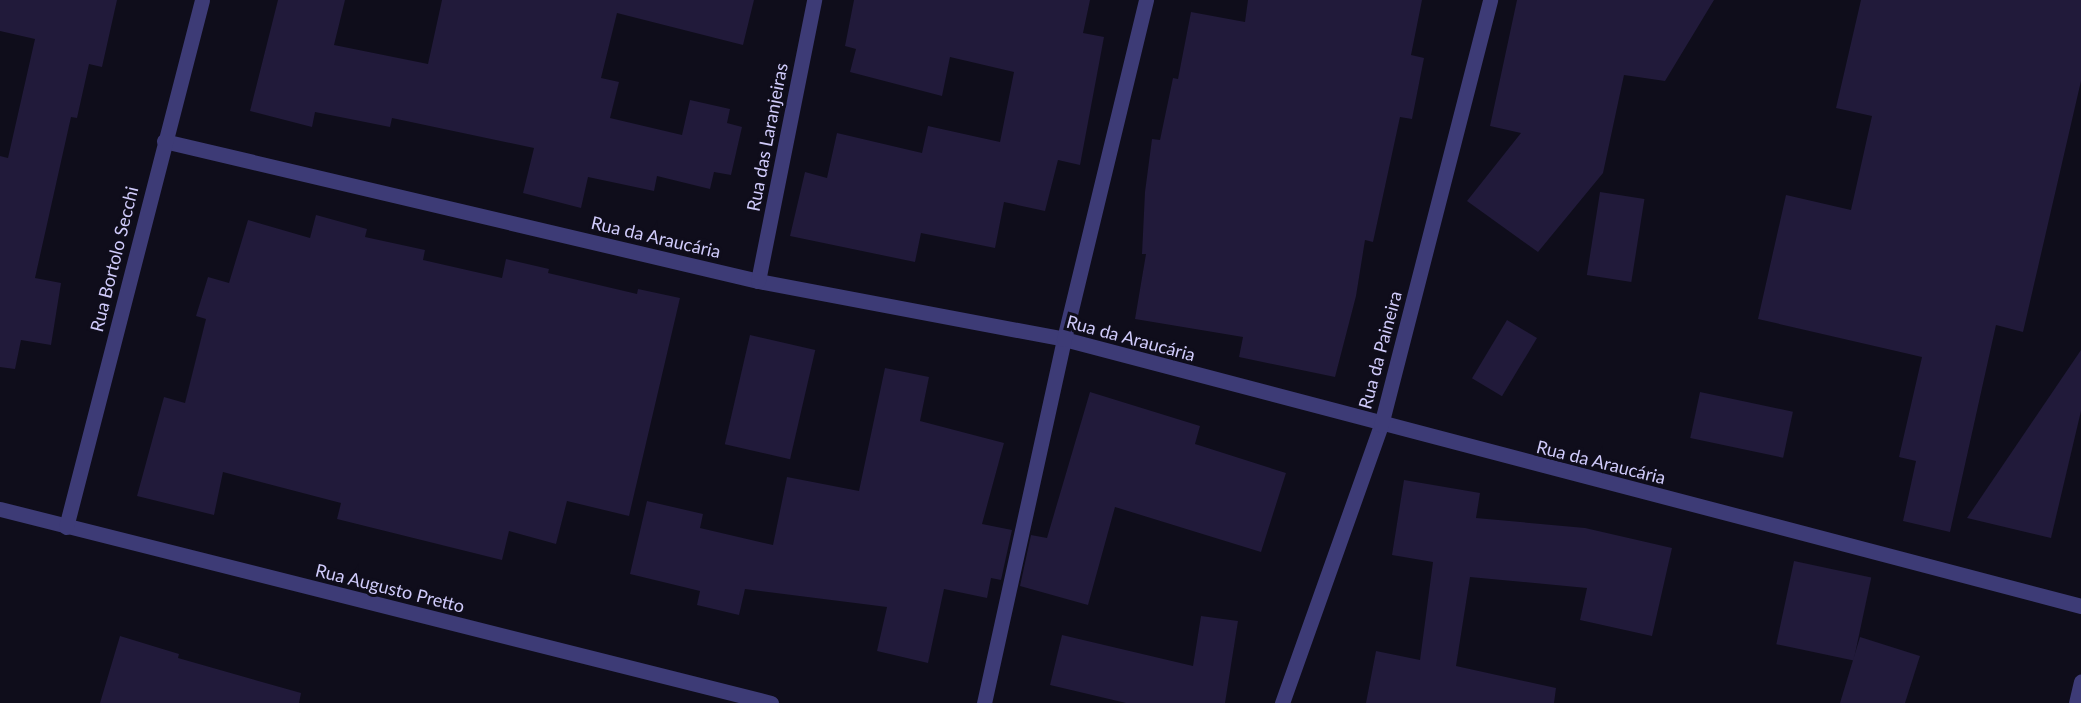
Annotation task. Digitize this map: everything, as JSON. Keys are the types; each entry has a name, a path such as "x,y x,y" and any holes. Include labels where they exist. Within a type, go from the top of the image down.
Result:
{"street":[{"name":"Rua Bortolo Secchi","path":"66,527 201,0"},
{"name":"Rua das Laranjeiras","path":"758,281 814,0"},
{"path":"984,703 1064,339 1146,0"},
{"name":"Rua da Paineira","path":"1282,703 1380,425 1491,0"},
{"name":"Rua da Araucária","path":"164,141 758,281 1064,339 1380,425 2081,606"},
{"name":"Rua Augusto Pretto","path":"0,509 761,702"},
{"path":"2076,703 2081,682"}],"building":[{"path":"0,0 117,0 102,67 89,64 77,118 71,117 35,278 61,283 51,345 21,340 15,369 0,367 0,156 8,158 35,39 0,31"},
{"path":"278,0 345,0 334,45 428,64 442,0 754,0 743,45 617,13 601,78 619,82 610,118 682,135 690,100 730,109 727,123 742,127 731,175 714,172 710,189 657,176 654,191 588,177 581,208 523,193 534,148 392,118 390,127 315,112 312,127 250,111"},
{"path":"854,0 1090,0 1083,33 1104,37 1080,165 1058,160 1045,211 1004,202 995,248 921,233 915,262 790,236 805,172 827,178 837,133 922,153 928,126 1000,142 1014,72 950,57 942,96 850,72 856,49 845,46"},
{"path":"1248,0 1422,0 1411,55 1424,58 1412,119 1400,117 1373,242 1365,240 1356,296 1335,377 1239,357 1243,337 1135,319 1146,254 1142,254 1145,192 1152,139 1160,140 1173,78 1178,79 1191,12 1245,22"},
{"path":"1517,0 1714,0 1665,81 1624,75 1603,173 1538,252 1467,201 1521,133 1490,126"},
{"path":"1861,0 2081,0 2081,81 2023,332 1996,325 1950,532 1903,521 1916,461 1899,457 1922,357 1758,319 1786,195 1851,210 1872,116 1836,108"},
{"path":"1600,192 1644,199 1631,282 1587,275"},
{"path":"316,215 367,229 365,237 425,250 423,260 502,278 506,259 549,269 548,273 637,294 638,289 680,298 629,516 567,501 556,544 509,531 502,560 337,519 341,503 223,472 214,515 137,496 164,397 185,403 206,319 196,316 208,277 229,283 248,220 310,238"},
{"path":"1507,320 1537,338 1502,396 1472,378"},
{"path":"750,335 815,350 790,459 725,444"},
{"path":"2081,350 2081,411 2051,538 1967,518"},
{"path":"885,368 929,377 920,421 1004,443 982,524 1012,530 1001,580 991,578 987,598 944,589 928,663 877,651 887,607 745,589 739,615 697,605 700,591 630,574 647,501 703,514 700,528 773,545 787,477 859,491"},
{"path":"1090,392 1200,426 1195,444 1286,473 1261,552 1115,507 1088,605 1020,586 1031,535 1047,538"},
{"path":"1700,392 1793,412 1783,458 1690,438"},
{"path":"1404,480 1480,493 1476,518 1585,528 1672,548 1652,636 1580,620 1587,588 1470,577 1456,666 1556,688 1554,703 1366,703 1376,651 1420,660 1433,562 1392,555"},
{"path":"1794,561 1871,577 1854,661 1776,644"},
{"path":"1201,616 1238,621 1225,703 1126,703 1050,685 1062,635 1193,666"},
{"path":"120,636 179,654 178,658 301,693 299,703 100,703"},
{"path":"1860,637 1920,656 1905,703 1840,703"}]}
